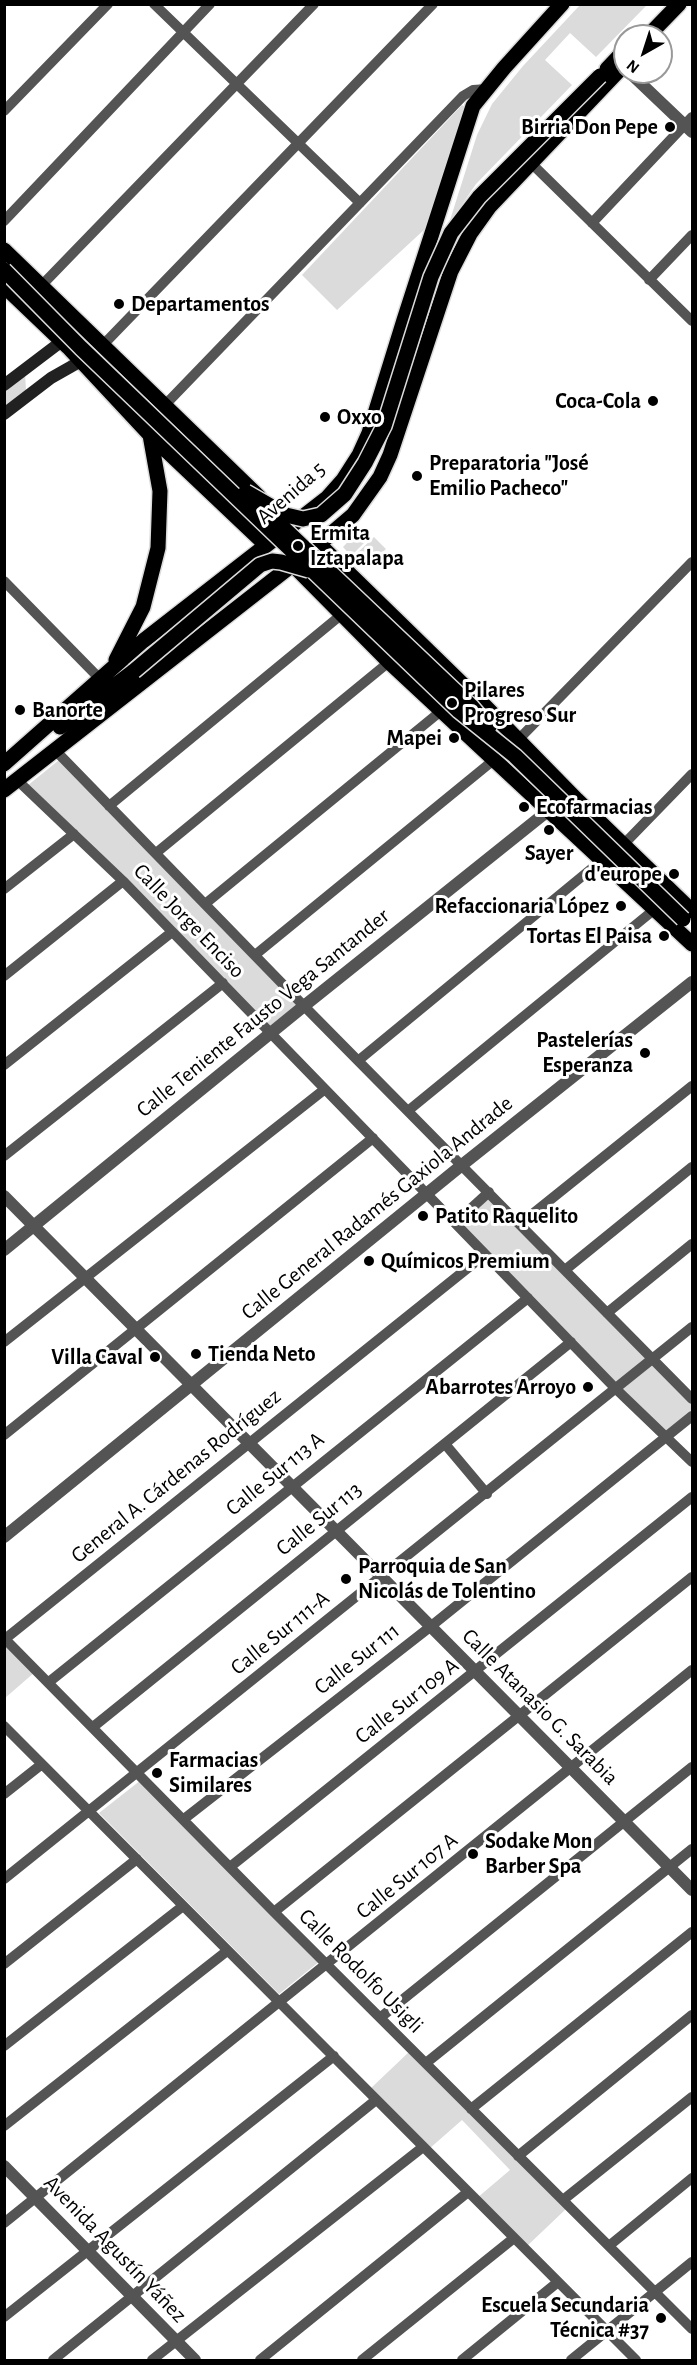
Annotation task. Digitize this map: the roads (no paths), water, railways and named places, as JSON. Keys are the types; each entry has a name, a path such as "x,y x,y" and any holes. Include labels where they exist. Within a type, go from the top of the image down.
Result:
{"main road":[{"path":"658,24 679,4"},
{"name":"Avenida 5","path":"4,764 37,738 143,641 327,498 343,480 359,455 369,433 473,106 557,6"},
{"path":"246,492 286,515 303,519 321,515 345,494 365,464 384,426 431,277 451,233 479,197 613,62"},
{"path":"4,790 353,515 381,476 390,455 455,262 470,234 490,206 613,81"},
{"path":"4,250 290,526"},
{"path":"4,270 81,348 459,711 515,756 689,919"},
{"path":"4,286 62,341 150,435 266,545"},
{"path":"4,386 62,341"},
{"path":"4,414 51,378 81,361 100,364 176,426 472,707 489,727 513,777"},
{"path":"37,362 46,369 51,378"},
{"path":"103,679 135,626 154,568 160,529 160,490 155,452 150,435"},
{"path":"215,496 225,496 232,491 235,485 234,474"},
{"path":"319,544 623,845 689,919"},
{"path":"37,738 70,721 260,566 272,561 290,563 307,569 322,579"},
{"path":"292,564 389,662 693,944"},
{"path":"335,609 329,588 336,581 352,577"}],"street":[{"path":"4,111 108,4"},
{"path":"154,4 360,203"},
{"path":"4,221 210,4"},
{"path":"41,286 314,4"},
{"path":"102,346 433,4"},
{"path":"592,223 690,125 644,84"},
{"path":"164,406 464,96 473,90 488,89"},
{"path":"531,163 693,321"},
{"path":"649,279 693,235"},
{"path":"517,741 693,562"},
{"path":"4,581 103,679"},
{"path":"109,806 335,609"},
{"path":"156,853 389,662"},
{"path":"205,904 441,711"},
{"name":"Calle Jorge Enciso","path":"54,749 304,1006 693,1399"},
{"path":"255,955 495,759"},
{"path":"623,845 693,774"},
{"name":"Calle Jorge Enciso","path":"17,780 123,881 484,1255 616,1389 693,1461"},
{"name":"Calle Teniente Fausto Vega Santander","path":"4,1250 549,810"},
{"path":"4,890 74,834"},
{"path":"359,1060 602,860"},
{"path":"4,976 123,881"},
{"path":"409,1110 655,909"},
{"path":"4,1065 172,932"},
{"name":"Calle General Radamés Gaxiola Andrade","path":"4,1537 462,1164 693,982"},
{"path":"4,1156 223,983"},
{"path":"520,1224 693,1086"},
{"path":"4,1342 325,1089"},
{"path":"4,1434 373,1138"},
{"path":"566,1270 693,1167"},
{"path":"455,1223 489,1192"},
{"name":"Calle Atanasio G. Sarabia","path":"4,1196 334,1531 693,1890"},
{"path":"607,1313 693,1244"},
{"name":"General A. Cárdenas Rodríguez","path":"5,1639 484,1255"},
{"name":"Calle Sur 113 A","path":"49,1682 528,1298"},
{"name":"Calle Sur 111-A","path":"4,1879 693,1327"},
{"name":"Calle Sur 113","path":"93,1727 570,1342"},
{"name":"Calle Sur 111","path":"184,1819 430,1627 693,1416"},
{"path":"445,1444 487,1494"},
{"name":"Calle Sur 109 A","path":"230,1867 693,1497"},
{"path":"274,1912 693,1577"},
{"name":"Calle Rodolfo Usigli","path":"5,1639 274,1912 693,2329"},
{"name":"Calle Sur 107 A","path":"4,2223 693,1670"},
{"path":"4,1726 636,2361"},
{"path":"4,1794 42,1764"},
{"path":"381,2017 693,1767"},
{"path":"426,2063 693,1849"},
{"path":"4,1964 136,1859"},
{"path":"4,2046 183,1906"},
{"path":"471,2109 693,1932"},
{"path":"4,2126 227,1951"},
{"path":"518,2156 693,2015"},
{"path":"4,2317 334,2056"},
{"path":"563,2200 693,2097"},
{"path":"53,2361 376,2100"},
{"path":"152,2361 423,2147"},
{"name":"Avenida Agustín Yáñez","path":"4,2166 195,2361"},
{"path":"610,2245 693,2178"},
{"path":"260,2361 468,2192"},
{"path":"363,2361 514,2238"},
{"path":"571,2361 693,2262"},
{"path":"462,2361 558,2282"}],"place":[{"name":"Birria Don Pepe","path":"670,127"},
{"name":"Departamentos","path":"119,304"},
{"name":"Coca-Cola","path":"653,401"},
{"name":"Oxxo","path":"325,417"},
{"name":"Preparatoria \"José Emilio Pacheco\"","path":"417,476"},
{"name":"Ermita Iztapalapa","path":"298,546"},
{"name":"Pilares Progreso Sur","path":"452,703"},
{"name":"Banorte","path":"20,710"},
{"name":"Mapei","path":"454,738"},
{"name":"Ecofarmacias","path":"524,807"},
{"name":"Sayer","path":"549,830"},
{"name":"d'europe","path":"674,874"},
{"name":"Refaccionaria López","path":"621,906"},
{"name":"Tortas El Paisa","path":"664,936"},
{"name":"Pastelerías Esperanza","path":"645,1053"},
{"name":"Patito Raquelito","path":"423,1216"},
{"name":"Químicos Premium","path":"369,1261"},
{"name":"Tienda Neto","path":"196,1354"},
{"name":"Villa Caval","path":"155,1357"},
{"name":"Abarrotes Arroyo","path":"588,1387"},
{"name":"Parroquia de San Nicolás de Tolentino","path":"346,1579"},
{"name":"Farmacias Similares","path":"157,1773"},
{"name":"Sodake Mon Barber Spa","path":"473,1854"},
{"name":"Escuela Secundaria Técnica #37","path":"661,2318"}]}
